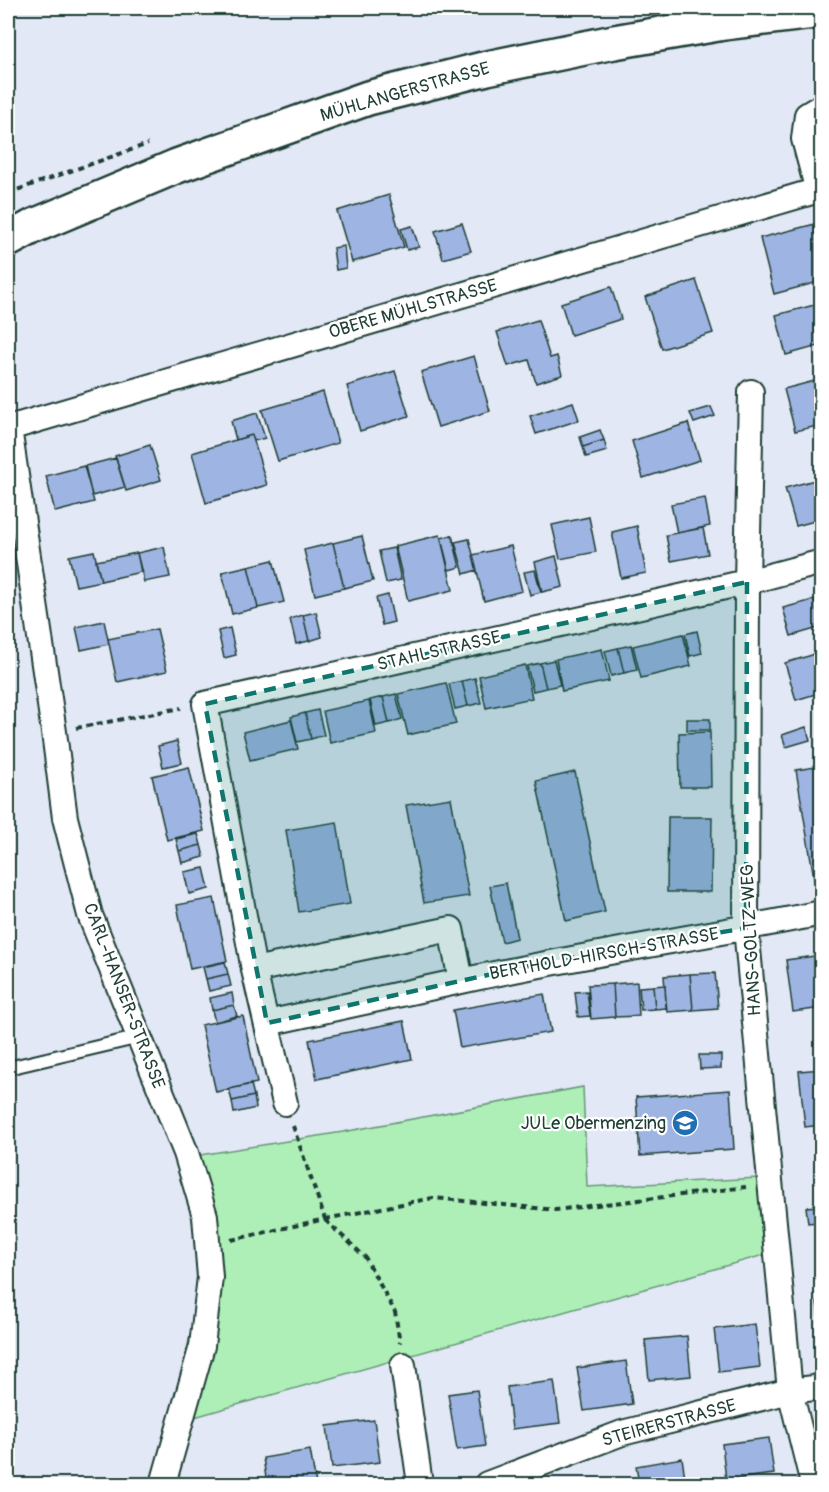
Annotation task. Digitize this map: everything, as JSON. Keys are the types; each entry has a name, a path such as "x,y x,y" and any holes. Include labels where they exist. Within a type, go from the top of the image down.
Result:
{"main road":[{"name":"MÜHLANGERSTRASSE","path":"8,240 34,226 177,166 368,98 488,68 614,42 724,23 822,11"}],"street":[{"name":"OBERE MÜHLSTRASSE","path":"9,428 820,190 804,139 807,115 822,106"},
{"name":"HANS-GOLTZ-WEG","path":"751,392 747,582 746,928 790,1391 813,1485"},
{"name":"CARL-HANSER-STRASSE","path":"9,428 65,818 90,915 186,1153 205,1216 210,1277 202,1346 163,1485"},
{"name":"STAHLSTRASSE","path":"205,704 747,582 822,562"},
{"path":"205,704 254,970 285,1103"},
{"name":"BERTHOLD-HIRSCH-STRASSE","path":"267,1023 552,961 822,913"},
{"path":"254,970 452,929 461,981"},
{"path":"403,1365 420,1485"},
{"name":"STEIRERSTRASSE","path":"487,1485 622,1433 790,1391 822,1388"}],"lane":[{"path":"8,1068 140,1037"}],"path":[{"path":"54,732 205,704"},
{"path":"285,1103 325,1219 365,1257 395,1312 403,1365"},
{"path":"207,1245 433,1198 556,1210 770,1184"}],"highlighted area":[{"path":"747,582 746,928 552,961 267,1023 205,704"}],"green space":[{"path":"583,1087 587,1187 759,1178 770,1184 764,1255 170,1424 203,1279 181,1158 343,1132"}],"building":[{"path":"389,195 404,247 352,262 337,211"},
{"path":"462,223 471,251 443,259 435,231"},
{"path":"819,223 822,233 822,281 774,294 760,238"},
{"path":"412,226 419,247 407,250 401,229"},
{"path":"344,246 346,268 336,270 333,248"},
{"path":"696,280 713,333 662,349 645,297"},
{"path":"611,287 621,319 571,335 561,303"},
{"path":"822,303 822,345 786,355 776,315"},
{"path":"538,320 550,358 557,356 562,375 536,383 529,360 508,366 497,332"},
{"path":"474,356 490,411 438,427 421,372"},
{"path":"395,371 409,416 360,431 347,386"},
{"path":"822,379 822,425 795,431 784,389"},
{"path":"323,392 338,443 278,461 262,410"},
{"path":"573,402 579,420 536,434 530,416"},
{"path":"711,407 715,416 694,423 690,413"},
{"path":"257,413 265,438 254,441 252,435 236,440 231,421"},
{"path":"688,423 700,460 643,478 632,441"},
{"path":"600,430 604,440 583,447 580,437"},
{"path":"252,435 267,485 206,503 192,453"},
{"path":"604,440 607,451 586,457 583,447"},
{"path":"150,445 161,480 126,491 115,456"},
{"path":"116,458 125,487 92,496 85,466"},
{"path":"84,466 94,502 55,512 46,476"},
{"path":"822,478 822,519 796,526 785,488"},
{"path":"705,498 710,526 677,533 671,504"},
{"path":"589,517 596,552 560,559 552,525"},
{"path":"637,526 646,573 621,578 612,532"},
{"path":"703,528 708,554 671,561 666,535"},
{"path":"440,535 453,590 408,601 395,546"},
{"path":"452,535 460,567 449,570 441,538"},
{"path":"362,536 373,581 344,588 333,543"},
{"path":"469,539 477,570 464,574 455,542"},
{"path":"333,543 344,588 315,595 304,550"},
{"path":"511,546 522,591 484,601 473,555"},
{"path":"164,547 170,577 144,582 137,553"},
{"path":"394,548 401,580 386,583 379,551"},
{"path":"94,551 101,581 76,586 69,556"},
{"path":"137,553 141,572 101,581 96,561"},
{"path":"556,556 563,587 542,592 535,562"},
{"path":"273,560 284,602 258,608 248,566"},
{"path":"248,566 258,608 232,614 222,572"},
{"path":"535,570 541,592 530,595 524,572"},
{"path":"388,595 394,622 382,625 376,598"},
{"path":"817,599 822,616 822,627 791,636 783,608"},
{"path":"316,612 322,637 309,641 303,615"},
{"path":"303,615 309,641 296,644 290,619"},
{"path":"104,621 109,644 81,650 76,627"},
{"path":"230,628 236,655 224,658 218,631"},
{"path":"157,629 167,671 117,682 108,639"},
{"path":"697,631 702,653 690,656 685,634"},
{"path":"683,634 691,666 641,678 633,646"},
{"path":"631,645 637,670 624,673 618,648"},
{"path":"618,648 624,673 611,676 605,651"},
{"path":"602,649 609,681 562,691 556,659"},
{"path":"822,652 822,692 796,700 785,663"},
{"path":"554,660 560,685 546,688 540,663"},
{"path":"540,663 546,688 533,691 527,666"},
{"path":"525,665 532,698 486,708 479,676"},
{"path":"475,678 481,703 468,706 462,681"},
{"path":"462,681 468,706 455,709 449,684"},
{"path":"446,683 456,724 408,735 398,694"},
{"path":"396,694 402,719 389,723 383,697"},
{"path":"383,697 389,723 376,726 370,700"},
{"path":"369,701 376,733 330,743 323,711"},
{"path":"318,710 324,735 311,739 305,713"},
{"path":"305,713 311,739 297,742 291,717"},
{"path":"687,719 710,719 710,730 687,730"},
{"path":"291,720 298,749 250,760 243,732"},
{"path":"806,727 810,740 786,747 782,735"},
{"path":"710,732 711,787 680,787 679,733"},
{"path":"177,741 182,763 163,767 158,746"},
{"path":"822,766 822,883 815,884 796,770"},
{"path":"189,767 204,831 167,840 152,776"},
{"path":"575,772 605,912 566,921 536,781"},
{"path":"451,798 469,896 424,903 406,805"},
{"path":"668,817 712,817 711,892 667,892"},
{"path":"337,822 350,904 299,912 286,830"},
{"path":"198,834 201,845 179,851 176,839"},
{"path":"201,845 204,857 182,863 179,851"},
{"path":"204,868 209,889 189,894 184,872"},
{"path":"506,883 517,938 502,942 490,886"},
{"path":"214,898 227,961 190,969 177,905"},
{"path":"822,955 822,1008 793,1012 786,960"},
{"path":"225,962 228,974 206,979 203,967"},
{"path":"715,973 718,1008 693,1010 690,974"},
{"path":"228,974 231,986 209,991 206,979"},
{"path":"690,974 693,1010 667,1012 664,976"},
{"path":"637,982 639,1016 615,1017 613,984"},
{"path":"613,984 615,1017 591,1019 588,985"},
{"path":"665,985 666,1008 655,1009 653,986"},
{"path":"653,986 655,1009 641,1010 639,987"},
{"path":"587,991 590,1016 578,1017 575,992"},
{"path":"232,993 234,1005 212,1010 210,998"},
{"path":"544,994 551,1032 460,1048 453,1010"},
{"path":"234,1005 237,1016 215,1022 212,1010"},
{"path":"243,1016 257,1083 216,1092 201,1025"},
{"path":"404,1021 412,1059 317,1079 309,1040"},
{"path":"699,1055 721,1055 721,1068 700,1069"},
{"path":"822,1069 822,1125 805,1127 799,1071"},
{"path":"251,1084 254,1096 232,1101 229,1089"},
{"name":"JULe Obermenzing","path":"730,1090 734,1149 640,1156 636,1097"},
{"path":"254,1096 256,1108 234,1113 232,1101"},
{"path":"817,1206 818,1222 808,1223 806,1207"},
{"path":"822,1300 822,1337 821,1337 817,1301"},
{"path":"755,1324 760,1367 719,1372 714,1329"},
{"path":"687,1336 691,1376 649,1380 645,1340"},
{"path":"626,1361 632,1404 584,1411 577,1368"},
{"path":"554,1381 560,1423 512,1429 507,1387"},
{"path":"477,1390 485,1446 457,1450 448,1394"},
{"path":"374,1420 380,1462 332,1468 327,1426"},
{"path":"769,1438 774,1474 726,1480 722,1444"},
{"path":"310,1450 316,1484 267,1484 263,1458"},
{"path":"682,1458 686,1484 639,1484 636,1466"}],"place":[{"name":"JULe Obermenzing","path":"685,1123"}]}
